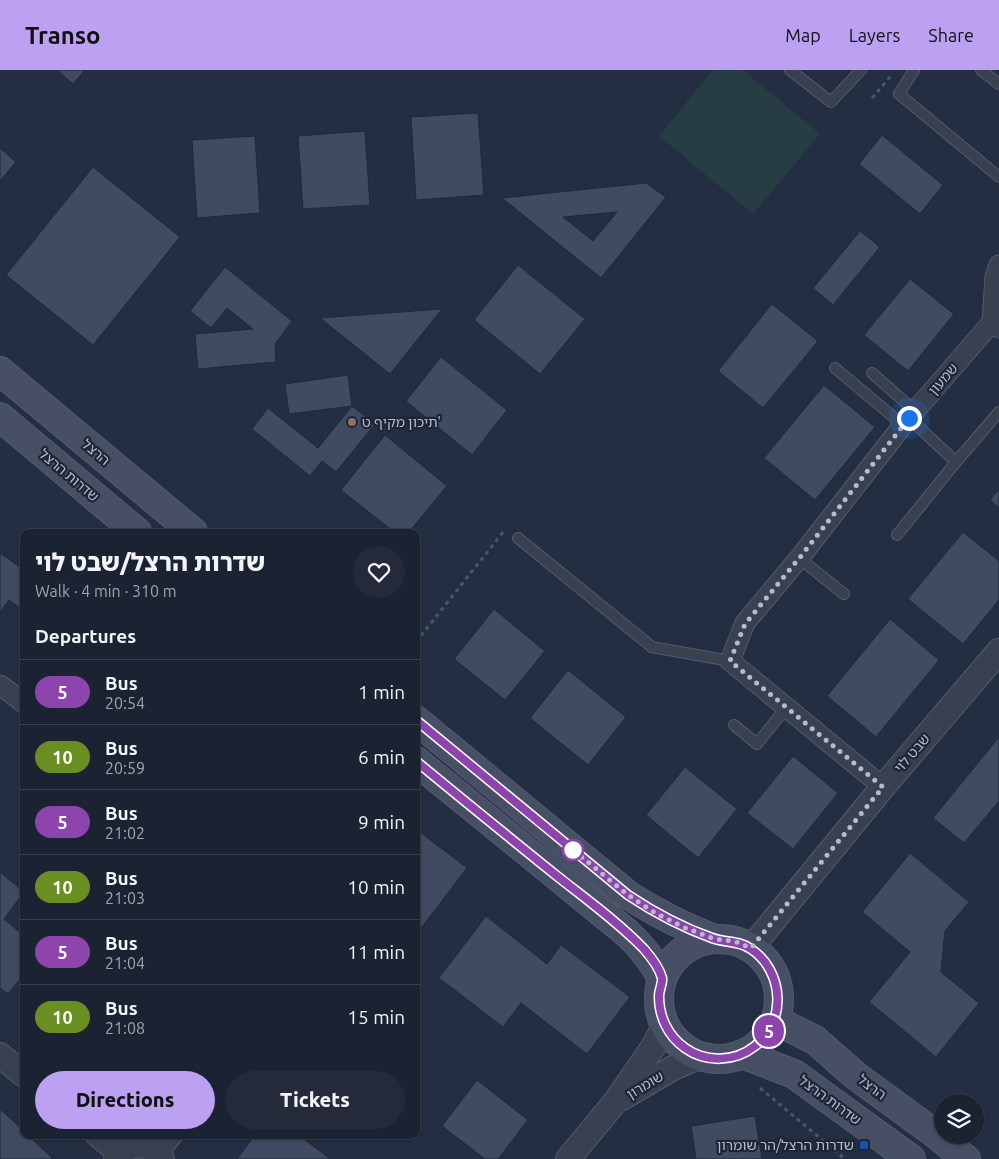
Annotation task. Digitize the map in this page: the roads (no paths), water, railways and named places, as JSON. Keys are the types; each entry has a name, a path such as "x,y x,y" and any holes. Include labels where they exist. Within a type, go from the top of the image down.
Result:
{"main road":[{"name":"הרצל","path":"0,372 189,529"},
{"name":"שדרות הרצל","path":"0,417 134,529"},
{"path":"420,723 628,895 676,924 715,939 734,941 751,948 763,959 772,972 777,988 778,1004 775,1020 767,1034 756,1046 742,1054 721,1059 701,1056 686,1049 674,1039 665,1025 660,1010 659,995 662,979 670,964 682,951 698,943 715,939"},
{"path":"420,764 626,933 654,962 662,979"},
{"name":"הרצל","path":"775,1020 815,1040 856,1076 966,1159"},
{"name":"שדרות הרצל","path":"742,1054 794,1074 911,1159"}],"street":[{"path":"995,325 995,277 999,265"},
{"name":"שמעון","path":"730,661 745,624 909,418 995,325"},
{"name":"שבט לוי","path":"751,948 883,787 999,651"},
{"path":"730,661 883,787"},
{"path":"0,685 20,700"},
{"name":"שומרון","path":"616,1102 653,1047 665,1025"},
{"path":"0,1055 20,1071"},
{"name":"שומרון","path":"616,1102 673,1068 701,1056"},
{"path":"568,1159 616,1102"},
{"path":"102,1139 118,1156 130,1147 137,1145 145,1145 160,1156 171,1139"}],"lane":[{"path":"793,71 831,102 861,70"},
{"path":"981,70 999,84"},
{"path":"913,71 899,94 999,177"},
{"path":"835,368 909,418"},
{"path":"872,373 909,418 956,462"},
{"path":"896,535 999,412"},
{"path":"518,538 652,647 730,661"},
{"path":"801,556 804,562 844,594"},
{"path":"734,725 757,744 786,708"}],"place":[{"name":"תיכון מקיף ט'","path":"352,422"},
{"name":"שדרות הרצל/הר שומרון","path":"864,1145"}]}
